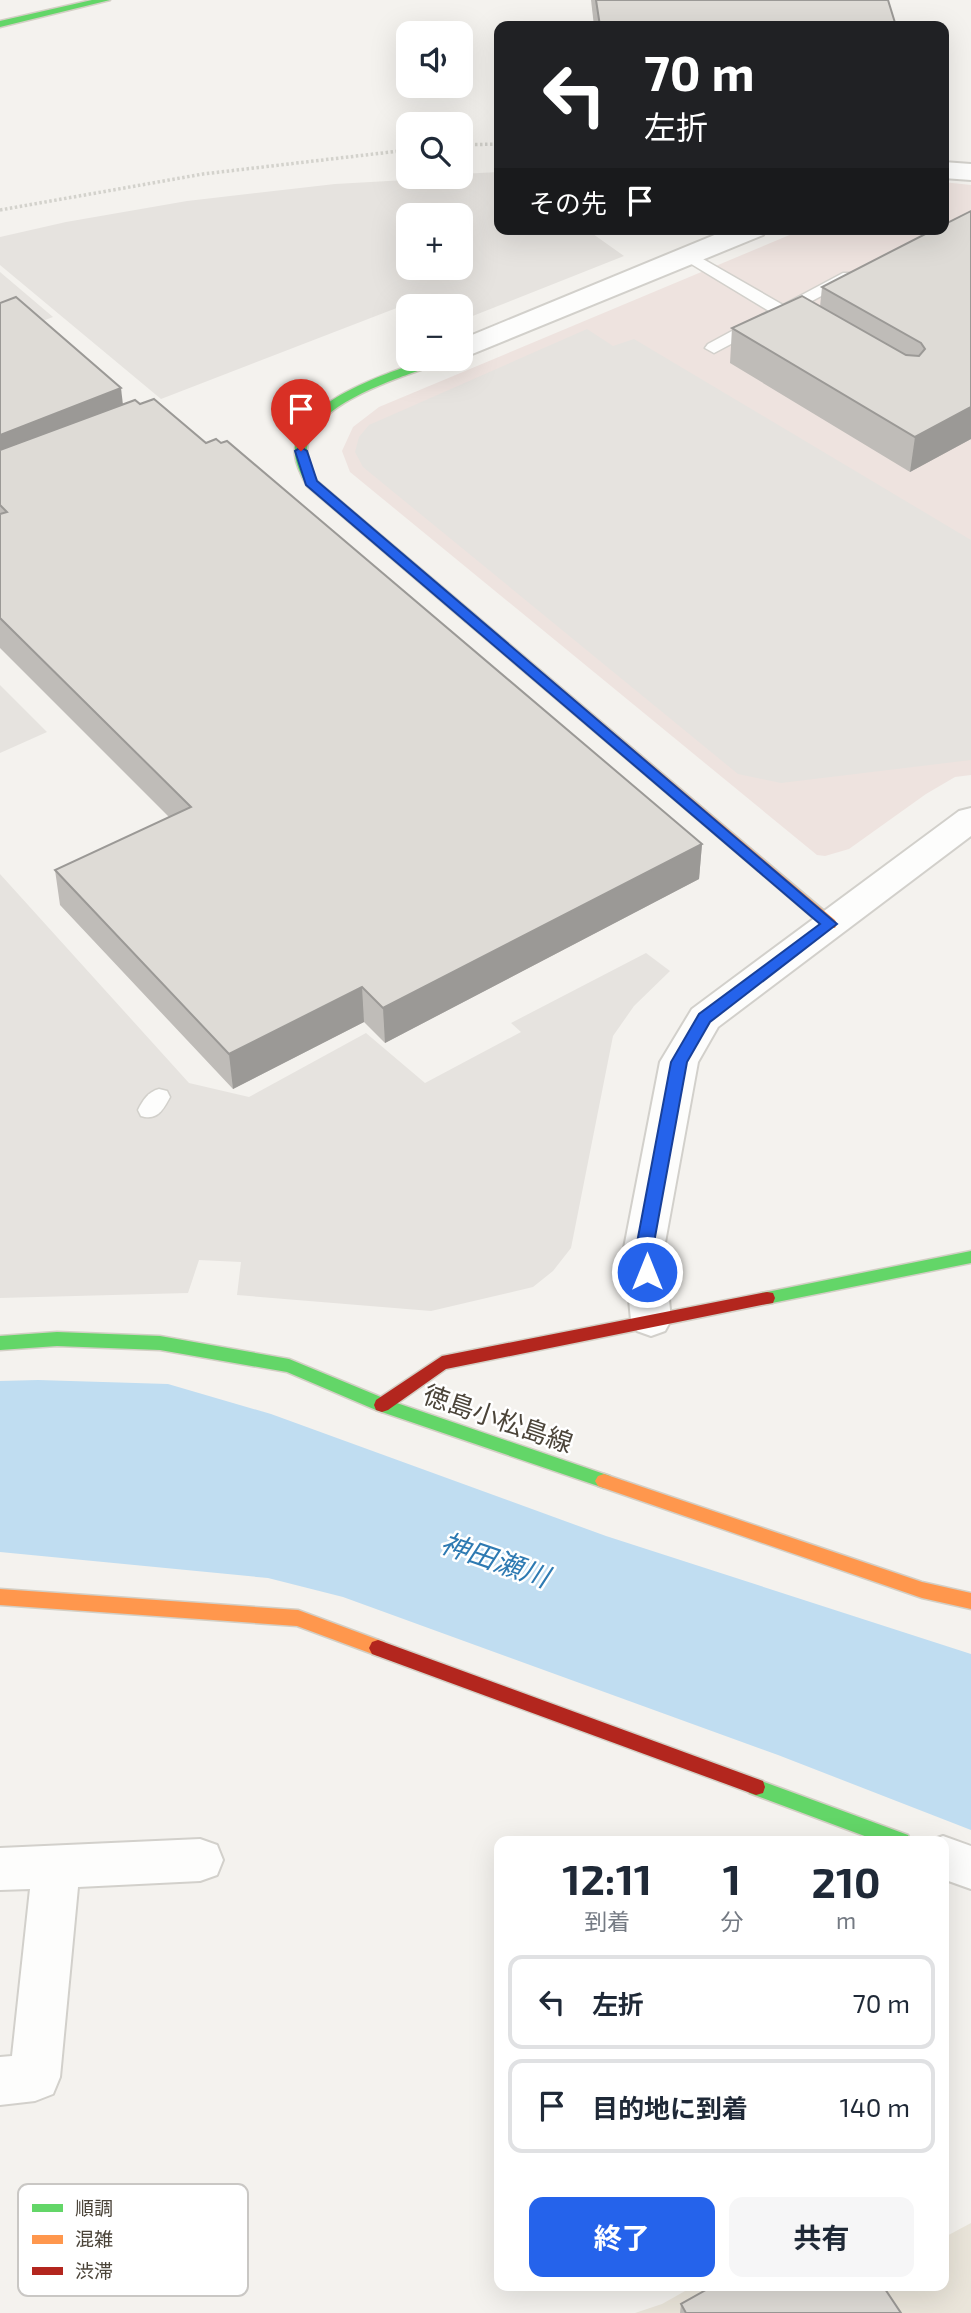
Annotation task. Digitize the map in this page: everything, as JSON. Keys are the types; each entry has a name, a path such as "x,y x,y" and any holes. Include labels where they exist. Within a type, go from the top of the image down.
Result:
{"street":[{"path":"0,24 105,0"},
{"path":"949,170 971,172"},
{"path":"473,345 739,235"},
{"path":"408,371 334,401 310,425 301,451 311,483 830,924"},
{"path":"651,1320 644,1248 679,1062 705,1018 971,819"},
{"path":"382,1405 442,1363 971,1257"},
{"name":"徳島小松島線","path":"0,1343 57,1339 160,1343 289,1366 382,1405 922,1590 971,1601"},
{"path":"0,1597 298,1618 887,1836"},
{"path":"949,1859 971,1868"},
{"path":"0,1869 201,1860"},
{"path":"0,2081 35,2077 56,1867"}],"lane":[{"path":"689,256 804,324"},
{"path":"714,348 868,268"}],"path":[{"path":"473,145 494,144"},
{"path":"0,210 162,180 331,157 396,151"}],"shaded area":[{"path":"494,172 494,235 594,235 624,256 473,316 473,294 396,294 396,308 161,399 0,265 0,237 66,222 187,201 335,184 396,181 396,189 473,189 473,173"},
{"path":"949,183 971,185 971,775 955,777 926,794 849,849 825,856 817,855 350,472 342,451 353,427 379,407 465,371 473,371 473,368 790,235 949,235"},
{"path":"0,272 53,317 0,337"},
{"path":"587,329 613,346 634,339 971,540 971,760 781,783 738,774 363,467 355,452 359,437 369,425"},
{"path":"0,685 47,732 0,753"},
{"path":"0,874 189,1083 249,1097 366,1033 425,1083 521,1032 511,1023 646,953 670,971 634,1006 613,1036 571,1248 553,1271 533,1287 431,1311 237,1295 241,1262 199,1260 188,1293 0,1298"},
{"path":"971,2223 971,2313 635,2313 662,2304 685,2291 949,2291 949,2235"}],"water":[{"name":"神田瀬川","path":"0,1381 168,1384 271,1414 606,1536 971,1654 971,1830 778,1755 343,1597 268,1578 0,1552"}],"building":[{"path":"596,0 888,0 894,21 599,21"},
{"path":"971,211 971,407 915,437 732,328 802,296 906,355 919,356 925,349 921,343 822,287 923,235 949,235 949,222"},
{"path":"16,297 121,388 0,435 0,303"},
{"path":"154,399 206,443 216,439 221,443 227,441 702,844 383,1008 362,987 229,1054 55,870 191,807 0,618 0,514 7,512 0,505 0,450 135,400 140,404"},
{"path":"704,2291 886,2291 901,2313 686,2313 681,2304"}],"traffic: fast":[{"path":"0,24 105,0"},
{"path":"407,371 355,392 317,418 305,434 301,452 303,464 311,483 470,618"},
{"path":"767,1298 971,1257"},
{"path":"0,1343 57,1339 160,1343 289,1366 382,1405 604,1481"},
{"path":"756,1787 888,1836"}],"traffic: slow":[{"path":"470,618 830,924"},
{"path":"604,1481 922,1590 971,1601"},
{"path":"0,1597 298,1618 378,1648"}],"traffic: jam":[{"path":"382,1405 442,1363 767,1298"},
{"path":"378,1648 756,1787"}],"route":[{"path":"301,451 311,483 830,924 705,1018 679,1062 644,1248 647,1272"}]}
